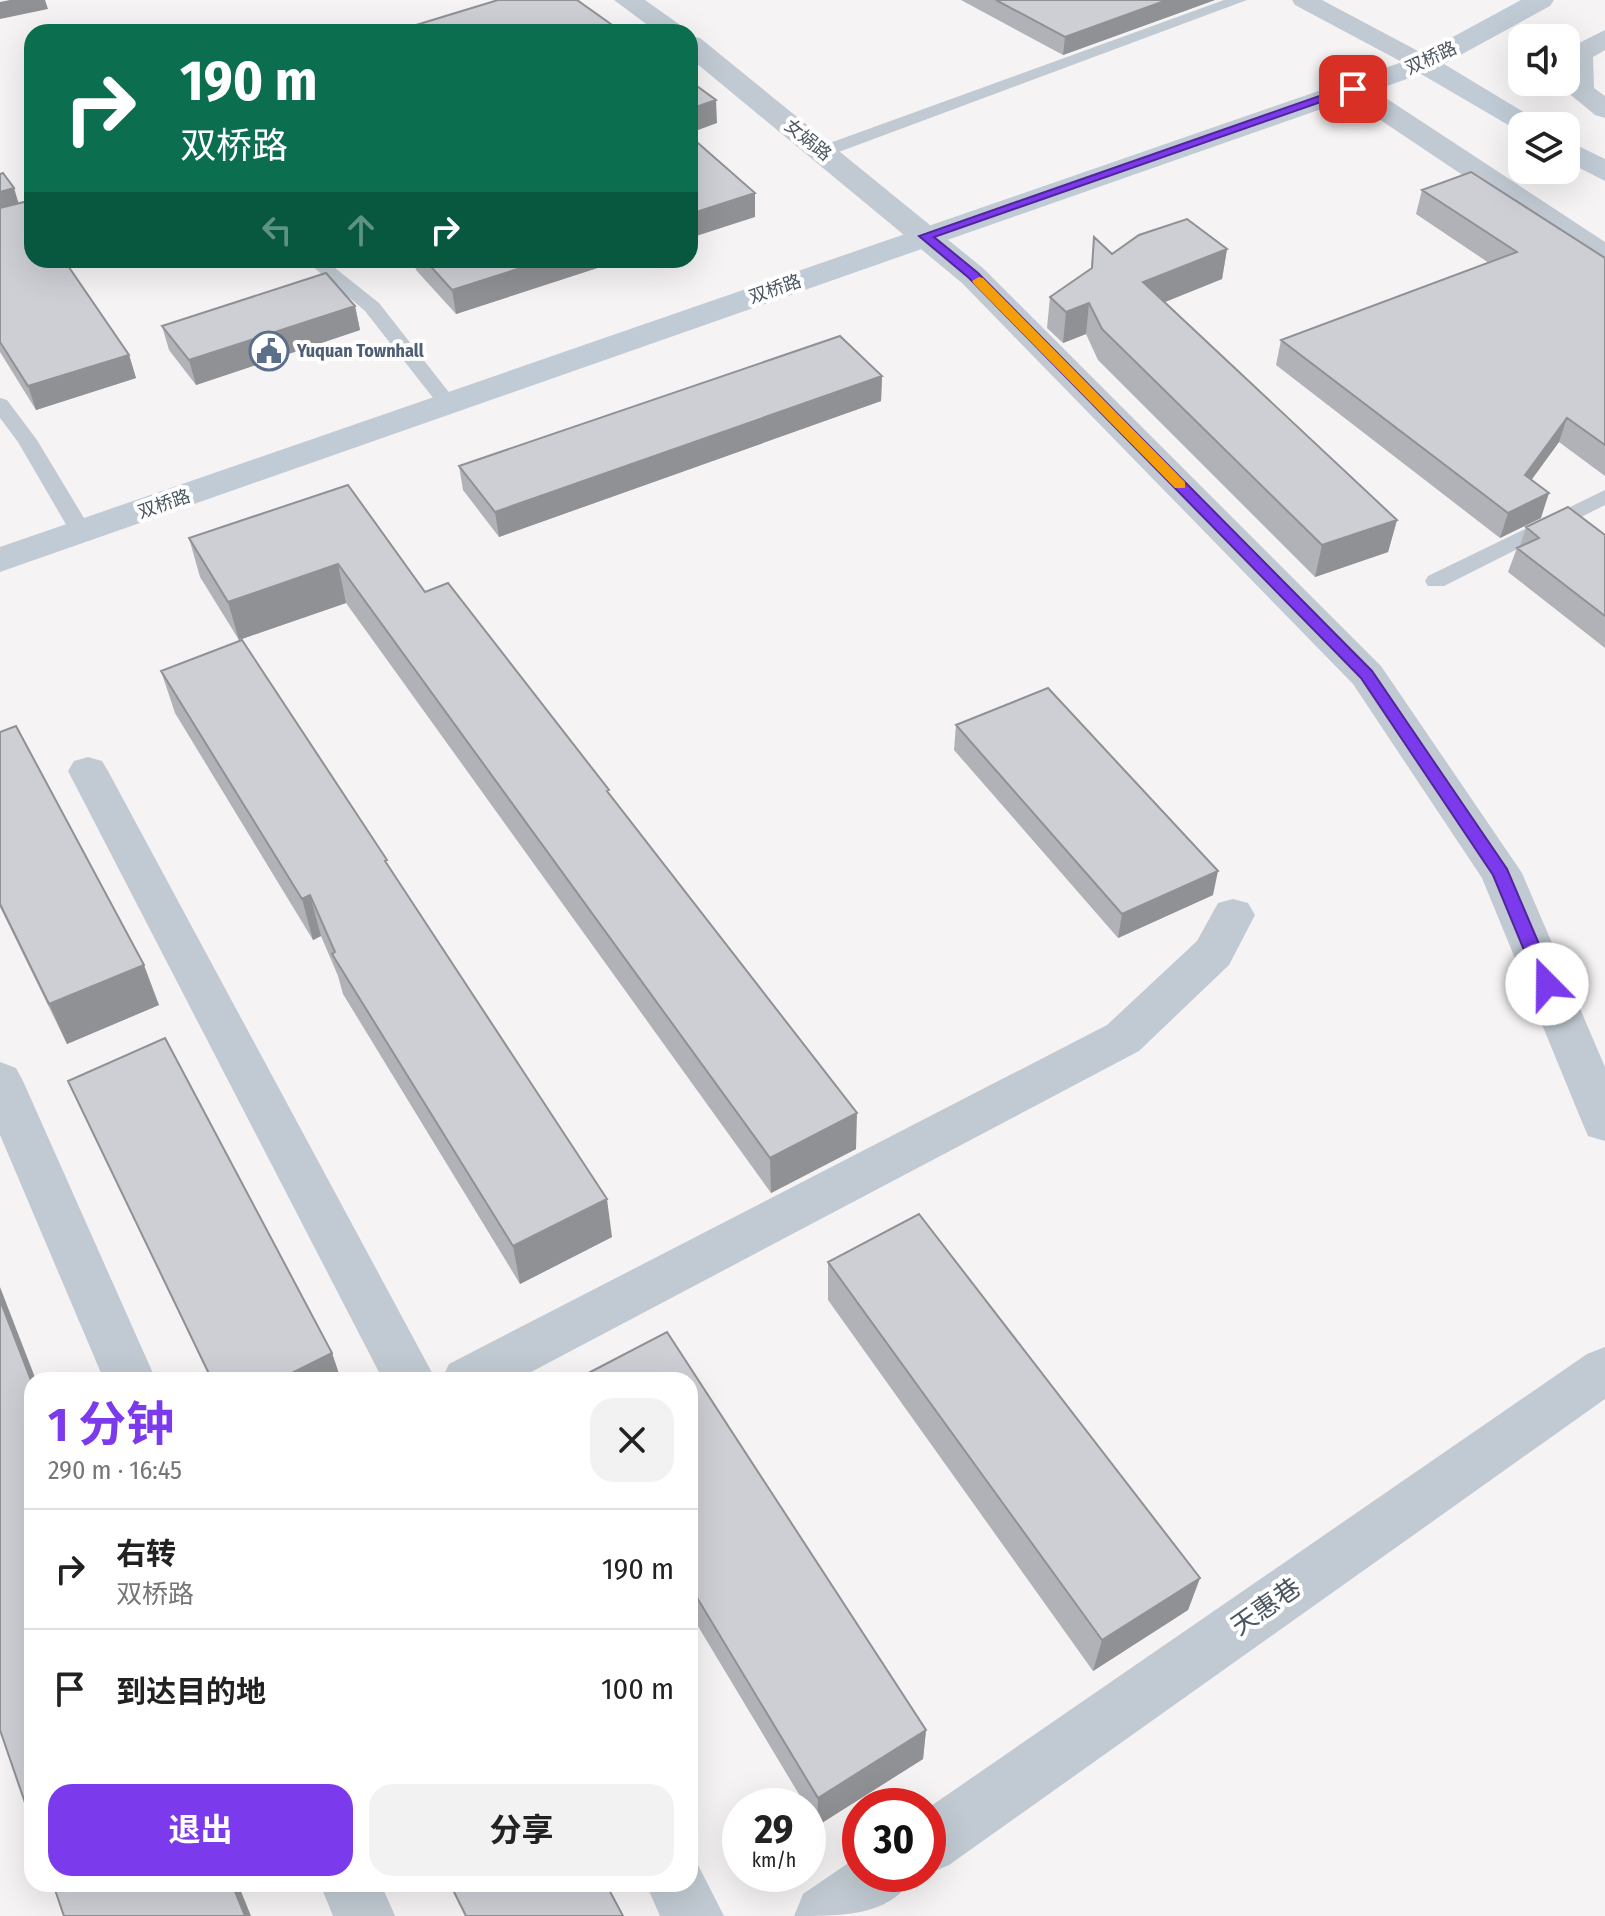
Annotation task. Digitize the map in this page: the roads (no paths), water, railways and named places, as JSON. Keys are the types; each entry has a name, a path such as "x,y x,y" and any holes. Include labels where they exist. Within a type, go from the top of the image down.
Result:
{"main road":[{"name":"双桥路","path":"0,560 1424,64 1541,0"},
{"path":"1424,64 1508,115"},
{"path":"1580,157 1605,172"}],"street":[{"path":"627,0 664,24"},
{"path":"1304,0 1424,64"},
{"path":"1605,38 1579,54 1580,91 1605,109"},
{"name":"女娲路","path":"698,51 973,276 1367,675 1501,873 1605,1122"},
{"path":"1353,89 1605,256"},
{"path":"88,771 406,1372"},
{"path":"482,1372 1123,1038 1213,953 1233,915"},
{"path":"0,1081 127,1372"},
{"name":"天惠巷","path":"946,1831 1605,1370"},
{"path":"354,1892 364,1916"},
{"path":"680,1892 693,1916"},
{"path":"825,1916 859,1892"}],"lane":[{"path":"822,152 1239,0"},
{"path":"324,268 372,307 448,404"},
{"path":"0,404 27,440 82,533"},
{"path":"1436,581 1605,497"}],"place":[{"name":"Yuquan Townhall","path":"269,351"}]}
